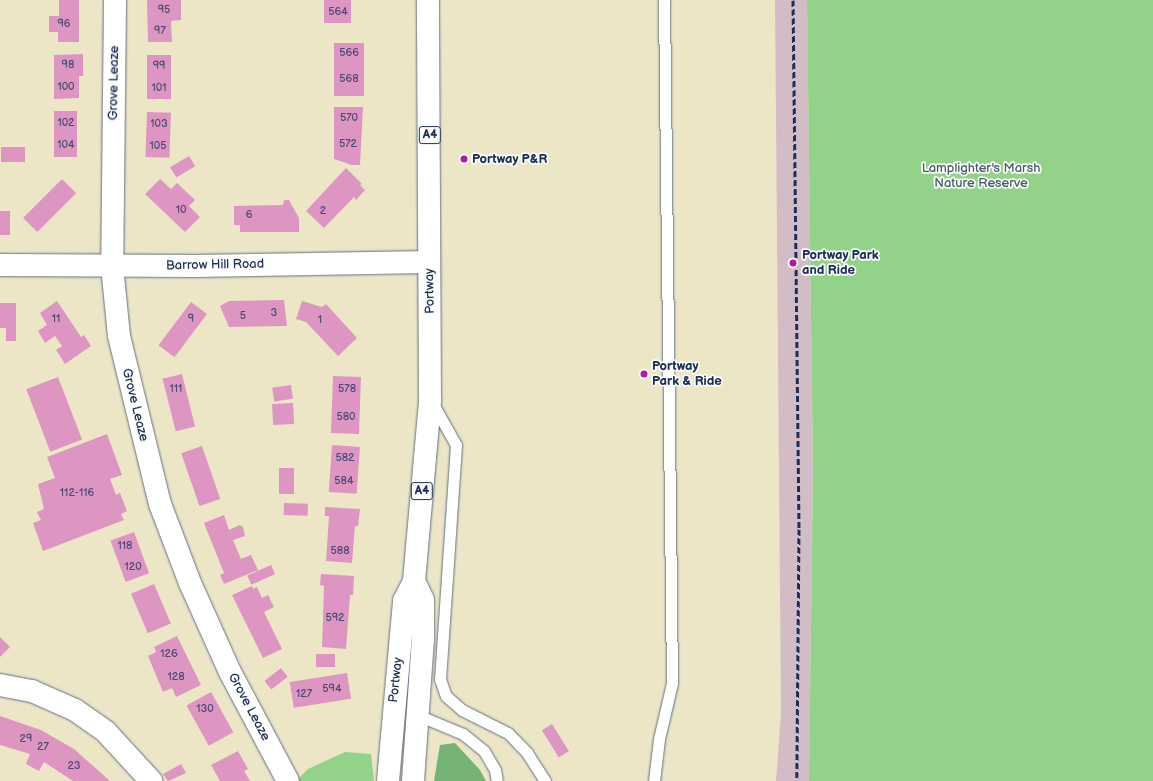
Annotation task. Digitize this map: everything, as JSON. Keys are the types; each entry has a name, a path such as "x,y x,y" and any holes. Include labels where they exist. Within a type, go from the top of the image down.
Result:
{"main road":[{"name":"Grove Leaze","path":"115,0 112,266 119,336 160,504 190,583 230,672 288,781"},
{"name":"Portway","path":"388,781 404,601 414,581 430,400 428,0"},
{"name":"Barrow Hill Road","path":"0,265 112,266 429,262"},
{"name":"Portway","path":"413,781 419,714 423,600 414,581"},
{"path":"0,685 32,691 75,710 106,732 151,781"}],"lane":[{"path":"654,781 659,739 672,683 664,0"},
{"path":"430,400 456,445 440,679 446,696 462,710 508,733 527,753 546,781"},
{"path":"393,713 419,714 463,734 484,751 495,770 497,781"}],"shaded area":[{"path":"775,0 807,0 813,471 809,781 776,781 781,713"}],"green space":[{"name":"Lamplighter's Marsh Nature Reserve","path":"807,0 1153,0 1153,781 809,781 813,471"},
{"path":"455,743 480,770 486,781 434,781 440,745"},
{"path":"345,752 371,754 374,781 296,781 308,769"}],"building":[{"path":"59,0 79,0 79,42 58,42 58,32 49,32 49,16 59,16"},
{"path":"147,0 181,0 181,20 171,21 172,42 148,42"},
{"path":"324,0 351,0 351,23 324,23"},
{"path":"334,43 364,43 364,96 334,96"},
{"path":"83,54 83,76 79,76 79,98 54,99 54,55"},
{"path":"147,55 171,55 171,99 147,99"},
{"path":"334,107 363,107 360,165 352,165 334,159"},
{"path":"54,111 77,111 77,157 54,157"},
{"path":"147,112 171,113 169,158 145,157"},
{"path":"1,147 25,147 25,162 1,162"},
{"path":"189,156 195,166 176,178 170,167"},
{"path":"346,168 362,184 360,185 365,190 356,200 354,197 324,228 306,211"},
{"path":"62,179 76,193 37,232 23,218"},
{"path":"160,179 171,189 177,183 195,200 189,206 200,217 185,232 145,194"},
{"path":"284,200 289,200 299,218 299,232 240,232 240,225 234,225 234,206 283,205"},
{"path":"0,211 10,211 10,235 0,235"},
{"path":"284,300 287,326 229,327 220,306 229,301"},
{"path":"57,301 81,337 84,335 91,346 65,364 56,350 62,346 55,336 45,343 38,331 47,325 40,313"},
{"path":"302,301 322,307 326,304 357,338 338,356 306,322 296,319"},
{"path":"191,302 207,314 174,357 159,345"},
{"path":"0,303 16,303 16,341 6,341 6,328 0,328"},
{"path":"182,374 195,426 176,431 163,379"},
{"path":"333,376 361,377 359,434 331,433"},
{"path":"58,377 82,440 50,452 26,389"},
{"path":"291,385 293,399 274,402 272,388"},
{"path":"293,403 294,424 273,425 272,404"},
{"path":"107,434 122,475 110,479 116,495 120,493 127,511 121,514 124,520 43,551 33,523 41,520 37,512 44,509 38,484 55,478 47,457"},
{"path":"332,445 360,447 357,494 329,492"},
{"path":"202,446 220,499 199,506 181,453"},
{"path":"279,468 294,468 294,494 279,494"},
{"path":"284,503 308,504 308,516 284,515"},
{"path":"325,507 360,509 358,526 355,526 352,563 326,561 329,516 325,516"},
{"path":"224,515 229,530 240,525 243,527 245,536 233,540 241,559 251,555 258,570 224,584 220,575 224,573 204,523"},
{"path":"134,532 149,573 126,582 111,541"},
{"path":"271,565 275,574 251,585 247,576"},
{"path":"321,574 354,576 353,595 350,595 346,649 322,647 324,586 320,585"},
{"path":"154,584 171,624 148,633 131,594"},
{"path":"252,586 253,589 257,587 262,598 268,595 274,607 264,612 282,649 263,658 232,595"},
{"path":"177,636 201,685 176,697 172,688 163,692 148,656 156,652 154,647"},
{"path":"0,637 10,647 0,657"},
{"path":"316,654 335,654 335,667 316,667"},
{"path":"281,668 288,677 271,690 264,681"},
{"path":"347,673 351,699 294,708 290,682"},
{"path":"211,692 233,732 209,746 187,706"},
{"path":"0,716 41,730 74,749 110,781 73,781 44,762 39,771 26,764 30,754 0,745"},
{"path":"552,724 569,751 559,757 542,730"},
{"path":"238,751 248,769 244,771 250,781 220,781 211,765"},
{"path":"181,764 186,773 168,781 163,774"}],"railway":[{"path":"793,0 799,529 797,781"}],"place":[{"name":"Portway P&R","path":"464,159"},
{"name":"Portway Park and Ride","path":"793,263"},
{"name":"Portway Park & Ride","path":"644,374"}]}
